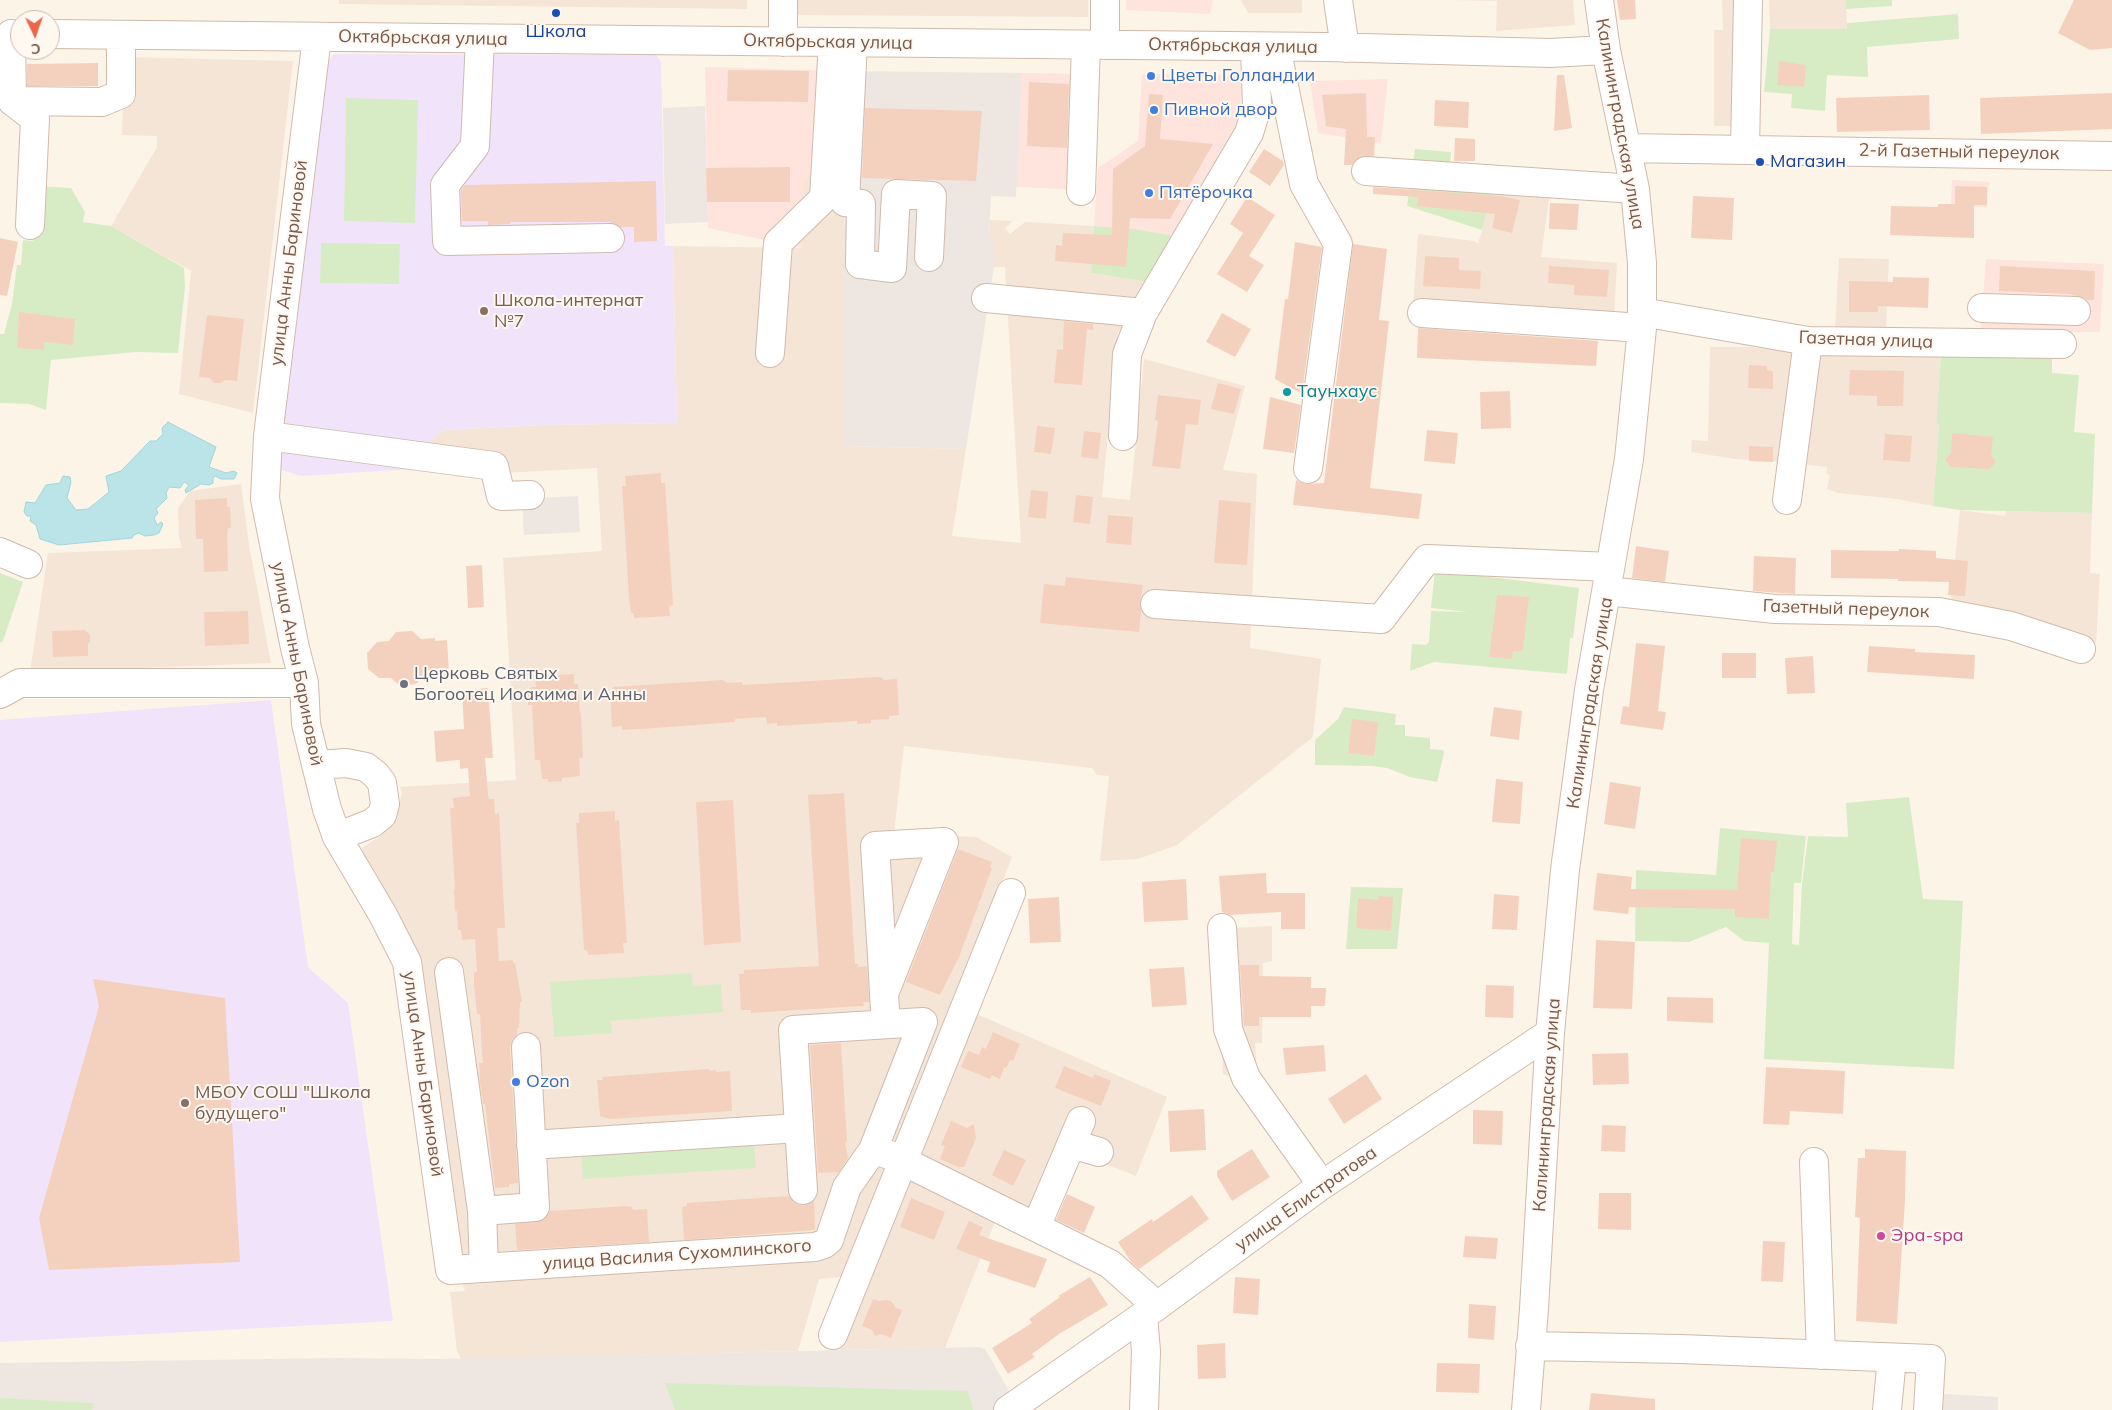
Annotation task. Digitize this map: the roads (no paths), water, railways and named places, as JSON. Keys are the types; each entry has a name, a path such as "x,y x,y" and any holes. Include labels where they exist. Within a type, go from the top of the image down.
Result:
{"street":[{"path":"783,0 783,42"},
{"path":"1081,191 1096,45 1105,0"},
{"path":"1338,0 1345,48"},
{"name":"Калининградская улица","path":"1526,1410 1534,1309 1550,1033 1565,870 1589,690 1629,459 1642,320 1642,263 1635,189 1606,50 1599,0"},
{"path":"1745,149 1748,0"},
{"name":"Октябрьская улица","path":"60,34 1266,47 1550,52 1606,50"},
{"path":"12,101 102,102 121,94 121,35"},
{"name":"улица Анны Бариновой","path":"317,37 268,436 265,499 295,648 304,683 306,724 327,809 337,837 383,915 407,962 450,1270"},
{"path":"480,39 475,146 445,185 447,241 610,238"},
{"path":"843,42 845,202 861,204 860,264 892,268 896,194 932,196 929,257"},
{"path":"770,353 778,243 824,198 843,42"},
{"path":"1123,436 1127,354 1144,313 1249,133 1258,107 1266,47"},
{"path":"1266,47 1304,184 1338,244 1308,469"},
{"path":"11,60 12,101"},
{"path":"12,101 35,119 30,225"},
{"name":"2-й Газетный переулок","path":"1626,148 2112,156"},
{"path":"1639,221 1643,192 1652,171 1675,148"},
{"path":"1366,171 1635,189"},
{"path":"986,298 1144,313"},
{"path":"1982,308 2076,311"},
{"name":"Газетная улица","path":"1422,313 1642,320 1808,341 2062,344"},
{"path":"1788,500 1808,341"},
{"path":"268,436 494,466 501,496 530,495"},
{"path":"0,552 28,564"},
{"name":"Газетный переулок","path":"1155,604 1382,619 1427,559 1609,579 1775,609 1939,612 2011,626 2081,649"},
{"path":"0,694 20,683 304,683"},
{"path":"316,765 346,763 366,767 382,783 385,804 382,815 372,823 337,837"},
{"path":"803,1190 793,1030 886,1024 884,994 875,846 944,842 884,994"},
{"path":"834,1335 1011,893"},
{"path":"1222,928 1228,1029 1246,1078 1322,1185"},
{"path":"449,972 482,1211 484,1268"},
{"name":"улица Василия Сухомлинского","path":"450,1270 815,1247 824,1244 829,1240 847,1187 873,1150 923,1022 886,1024"},
{"name":"улица Елистратова","path":"1008,1410 1150,1311 1322,1185 1550,1033"},
{"path":"482,1211 535,1207 526,1047"},
{"path":"532,1145 799,1128"},
{"path":"1036,1227 1077,1133 1099,1152"},
{"path":"873,1150 893,1156 1110,1264 1150,1311 1146,1351 1144,1410"},
{"path":"1814,1162 1821,1355"},
{"path":"1530,1346 1681,1349 1931,1359 1928,1410"},
{"path":"1887,1410 1892,1358"}],"water":[{"path":"168,422 216,447 209,467 226,473 234,471 237,473 234,479 221,479 215,476 213,483 209,485 201,484 186,493 185,490 189,485 184,482 180,488 169,487 166,493 167,498 156,509 158,513 154,518 157,525 161,522 163,524 159,533 154,535 145,536 139,533 132,538 59,545 40,539 36,525 30,521 31,516 27,516 24,512 26,502 35,503 46,485 60,483 63,476 70,477 71,482 67,498 76,510 88,509 109,492 106,476 121,471 150,441 156,441 163,434 162,428"}],"place":[{"name":"Школа","path":"556,13"},
{"name":"Цветы Голландии","path":"1151,76"},
{"name":"Пивной двор","path":"1154,110"},
{"name":"Магазин","path":"1760,162"},
{"name":"Пятёрочка","path":"1149,193"},
{"name":"Школа-интернат №7","path":"484,311"},
{"name":"Таунхаус","path":"1287,392"},
{"name":"Церковь Святых Богоотец Иоакима и Анны","path":"404,684"},
{"name":"Ozon","path":"516,1082"},
{"name":"МБОУ СОШ \"Школа будущего\"","path":"185,1103"},
{"name":"Эра-spa","path":"1881,1236"}]}
